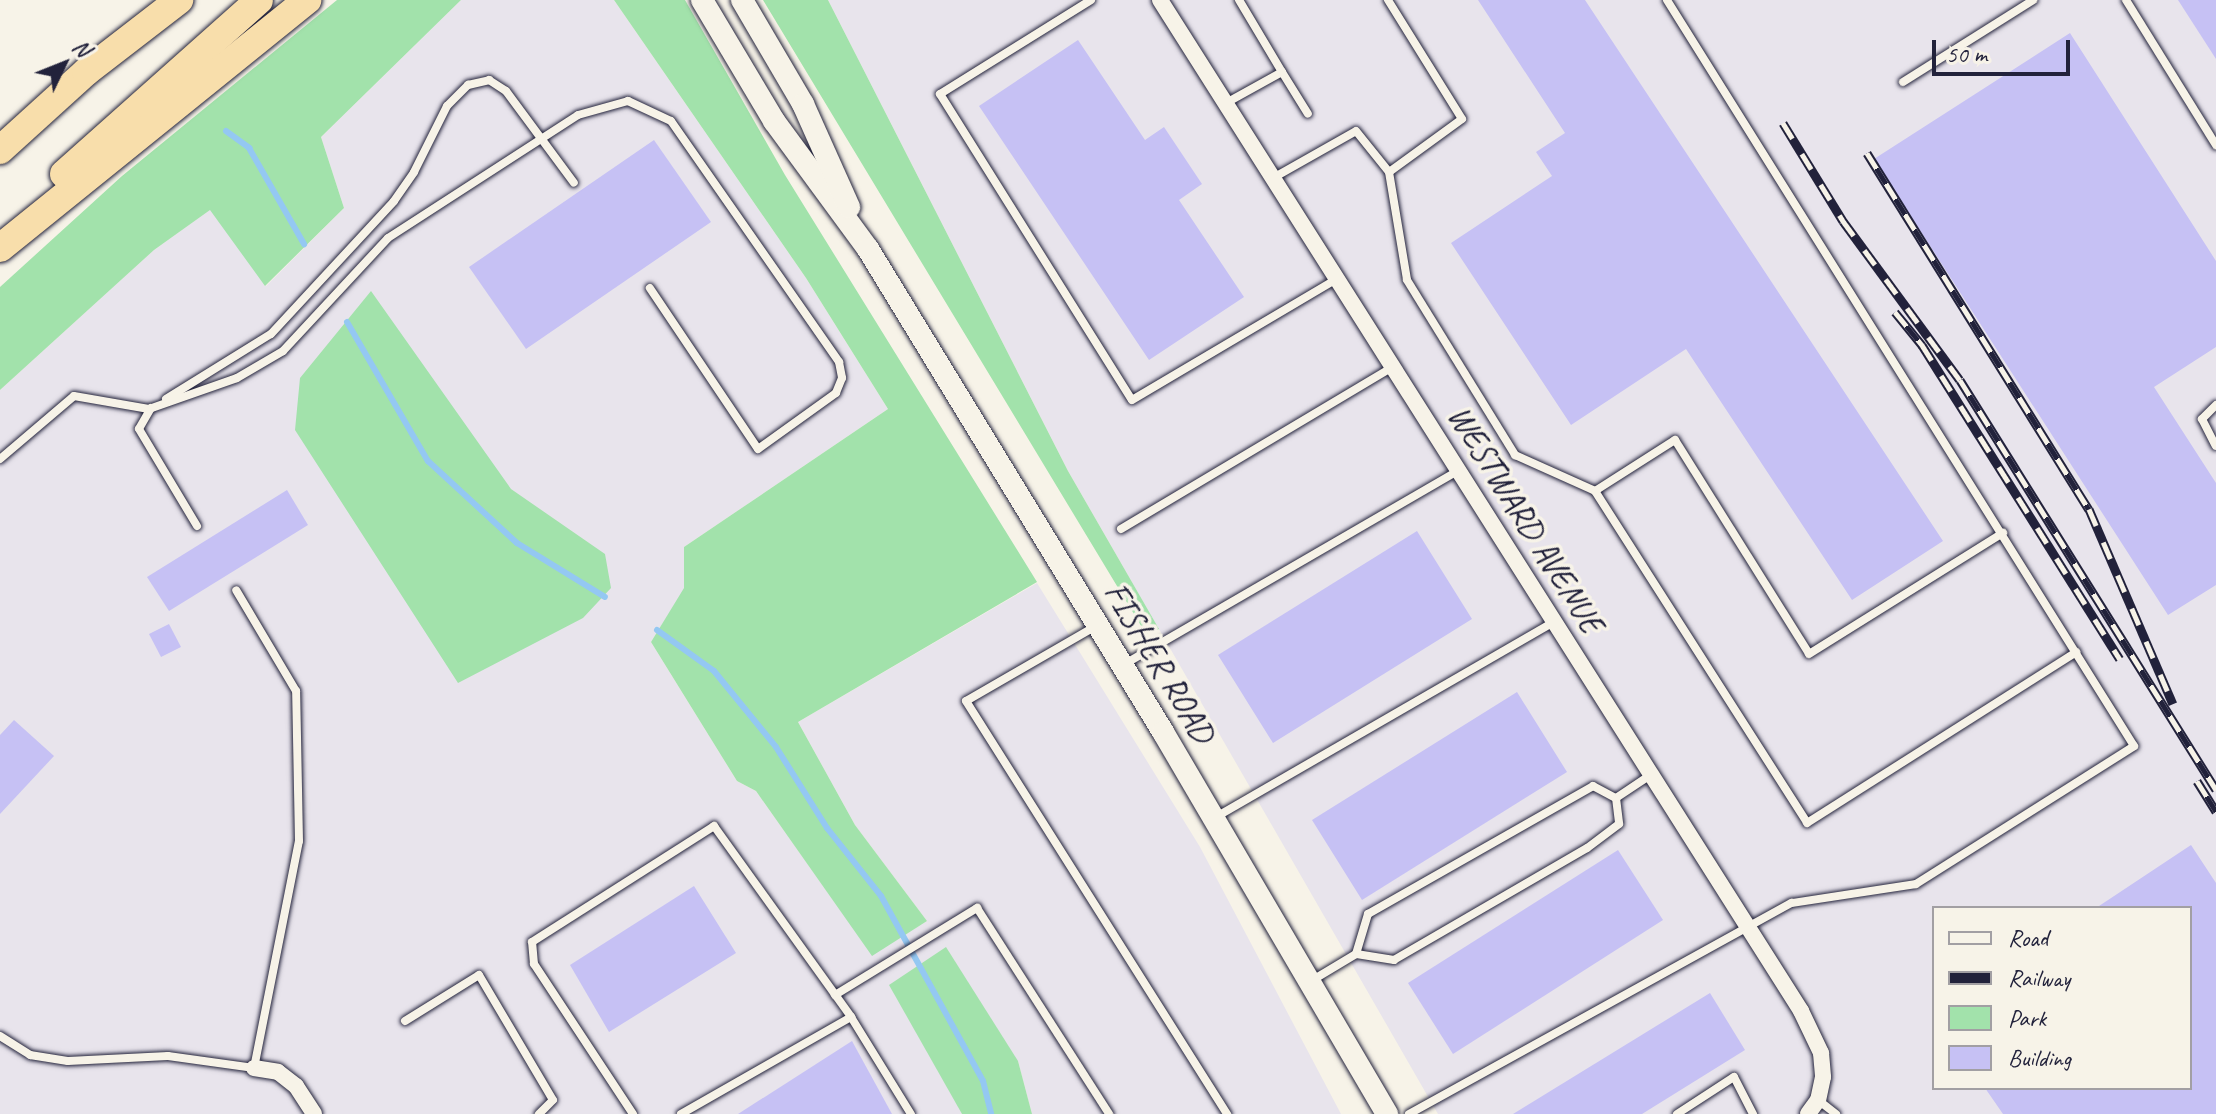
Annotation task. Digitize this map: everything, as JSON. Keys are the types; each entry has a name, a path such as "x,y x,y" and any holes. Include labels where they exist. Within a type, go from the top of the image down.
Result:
{"highway":[{"path":"0,150 86,72 156,0"},
{"path":"86,72 179,0"},
{"path":"0,235 259,0"},
{"path":"0,248 307,0"}],"main road":[{"name":"FISHER ROAD","path":"702,0 774,121 868,249 1123,665 1387,1114"},
{"name":"FISHER ROAD","path":"742,0 803,104 868,249"}],"street":[{"name":"WESTWARD AVENUE","path":"1160,0 1801,1011 1821,1053 1823,1077 1818,1100"},
{"path":"254,1068 278,1072 296,1086 314,1114"},
{"path":"1808,1114 1818,1100"}],"lane":[{"path":"1091,0 940,94 1132,400 1337,279"},
{"path":"1239,0 1308,114"},
{"path":"1388,0 1462,119 1389,172"},
{"path":"1409,1114 1792,903 1916,884 2134,746 1667,0"},
{"path":"1903,82 2033,0"},
{"path":"2126,0 2216,145"},
{"path":"1226,103 1282,72"},
{"path":"197,526 143,439 141,418 149,409 271,334 394,201 414,172 447,106 468,85 489,80 506,91 574,183"},
{"path":"0,459 74,396 149,409 237,378 283,351 388,238 578,115 628,101 671,121 839,362 842,378 836,393 758,449 650,288"},
{"path":"1273,178 1356,131 1389,172 1407,280 1515,455 1595,491 1807,823 2076,652"},
{"path":"1121,529 1393,367"},
{"path":"2216,405 2202,419 2216,446"},
{"path":"1595,491 1675,440 1809,654 2003,533"},
{"path":"1123,665 1460,470"},
{"path":"0,1036 30,1055 68,1061 168,1056 254,1068 299,841 296,691 236,590"},
{"path":"1214,818 1555,622"},
{"path":"1098,625 966,701 1227,1114"},
{"path":"1616,798 1652,774"},
{"path":"1356,954 1368,914 1593,786 1616,798"},
{"path":"1310,982 1356,954 1394,960 1587,848 1619,824 1616,798"},
{"path":"633,1114 534,964 532,942 714,826 851,1017 911,1114"},
{"path":"835,995 977,908 1109,1114"},
{"path":"405,1021 479,975 553,1100 539,1114"},
{"path":"681,1114 851,1017"},
{"path":"1677,1114 1734,1077 1753,1114"},
{"path":"1818,1100 1836,1114"}],"shaded area":[{"path":"461,0 614,0 806,278 888,409 684,547 685,588 651,642 737,781 756,791 872,955 927,921 855,825 798,722 1037,583 1200,847 1341,1114 1032,1114 1018,1061 960,1106 962,1114 0,1114 0,390 154,250 211,209 266,286 344,208 321,137"},
{"path":"828,0 2216,0 2216,1114 1438,1114 1068,471"}],"green space":[{"path":"337,0 461,0 321,137 344,208 265,286 210,210 154,250 0,390 0,287 122,176"},
{"path":"614,0 685,0 785,175 1037,582 798,722 855,825 927,921 872,956 756,791 737,781 651,642 684,588 684,547 888,409 806,278"},
{"path":"763,0 828,0 1068,471 1159,629 1146,634"},
{"path":"371,291 511,489 605,554 611,588 583,618 458,683 295,430 300,378"},
{"path":"946,947 1018,1061 1032,1114 962,1114 889,985"}],"building":[{"path":"1478,0 1585,0 1943,541 1852,600 1686,349 1571,425 1451,243 1552,176 1536,152 1565,133"},
{"path":"2178,0 2216,0 2216,59"},
{"path":"2070,33 2216,261 2216,347 2154,387 2216,483 2216,585 2168,615 1874,159"},
{"path":"1078,40 1145,140 1164,127 1202,184 1179,200 1244,297 1149,360 979,106"},
{"path":"654,140 711,222 526,349 469,267"},
{"path":"287,490 308,525 169,611 147,577"},
{"path":"1417,531 1472,619 1273,743 1218,655"},
{"path":"169,624 181,647 161,657 149,634"},
{"path":"1517,692 1567,772 1362,900 1312,820"},
{"path":"14,720 54,756 0,814 0,735"},
{"path":"2191,845 2216,883 2216,1114 2003,1114 1986,1090 2192,1090 2192,906 2099,906"},
{"path":"1618,850 1663,920 1453,1054 1408,983"},
{"path":"694,886 736,953 609,1032 570,965"},
{"path":"1710,993 1745,1050 1642,1114 1513,1114"},
{"path":"852,1041 892,1114 738,1114"}],"waterway":[{"path":"226,131 249,148 304,244"},
{"path":"347,322 428,461 517,543 605,597"},
{"path":"657,630 714,671 776,747 827,828 881,896 983,1081 991,1114"}],"railway":[{"path":"1783,123 1843,221 1960,380 2216,790"},
{"path":"1867,153 2089,509 2173,704"},
{"path":"1895,312 1922,345 2120,659"},
{"path":"2197,781 2216,811"}]}
